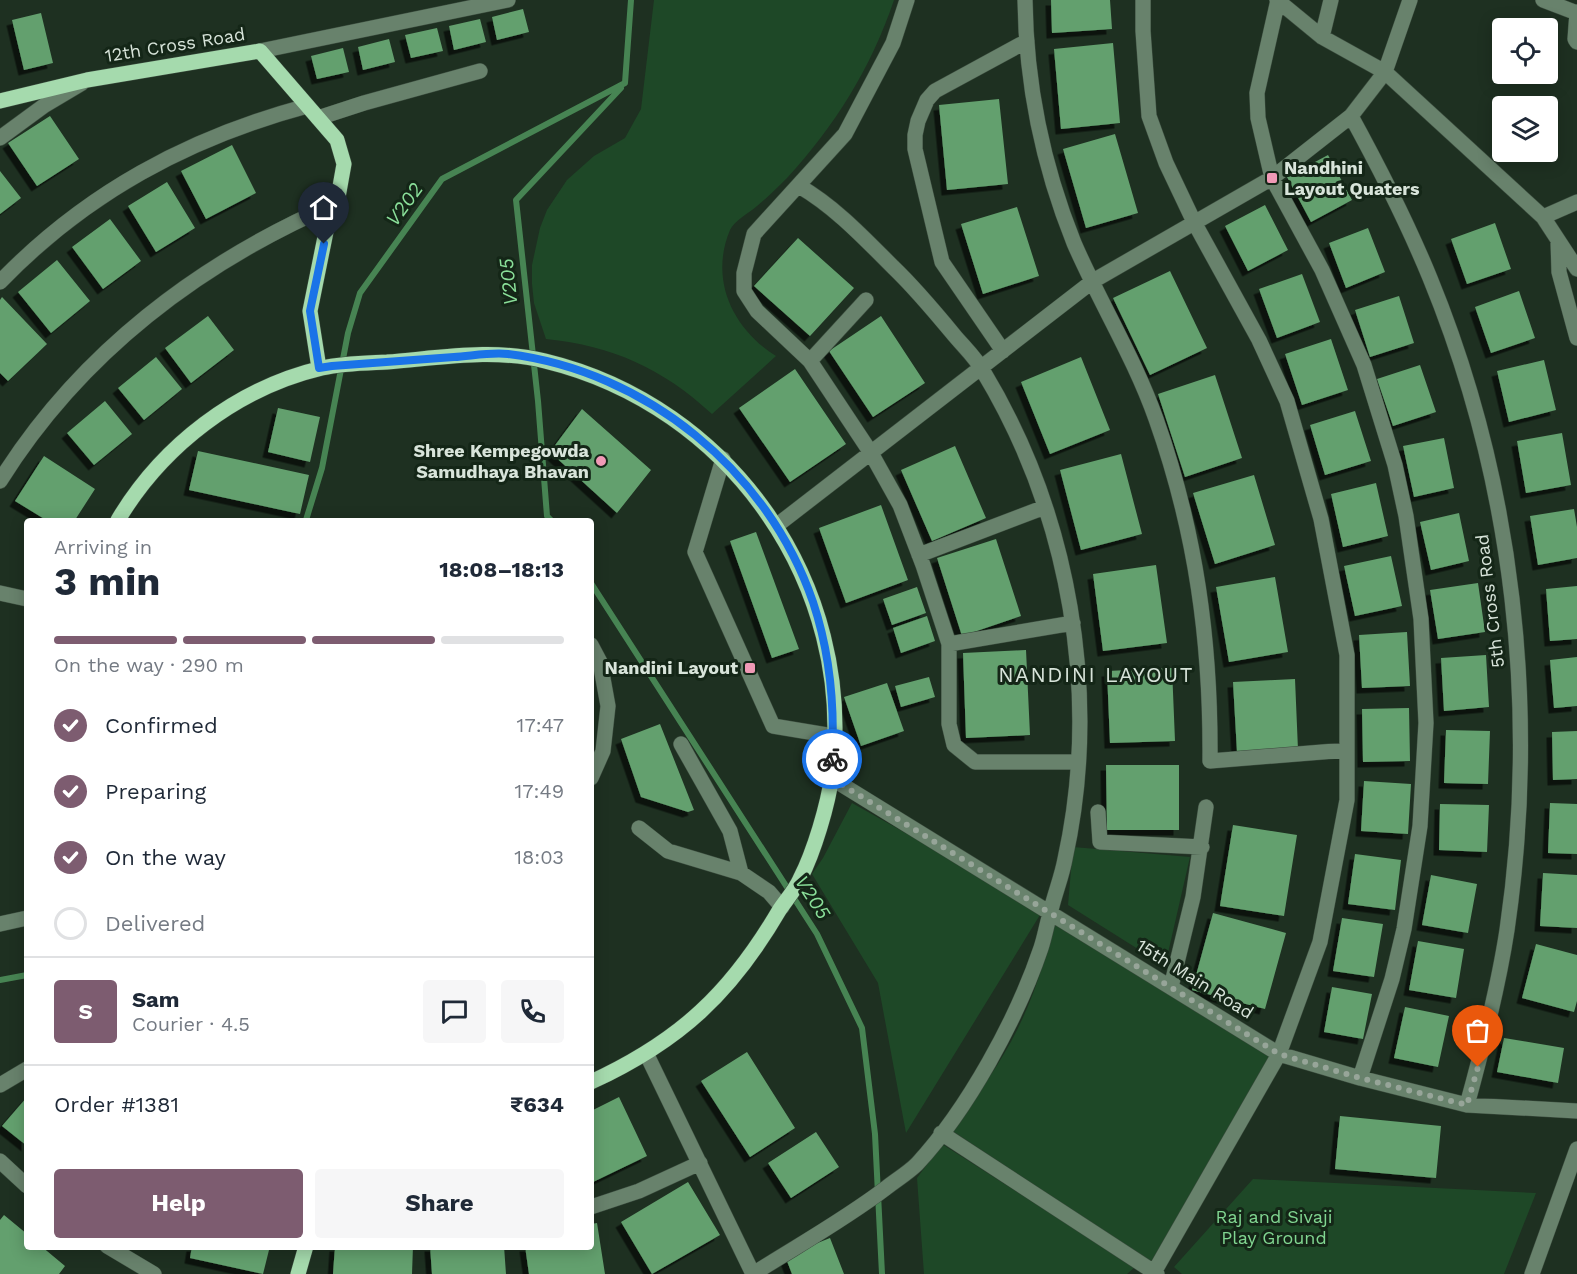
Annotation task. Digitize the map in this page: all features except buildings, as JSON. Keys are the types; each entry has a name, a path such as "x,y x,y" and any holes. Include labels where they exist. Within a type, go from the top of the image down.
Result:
{"main road":[{"name":"12th Cross Road","path":"0,101 87,80 260,51 336,140 344,164 337,202 328,222 310,311 325,367"},
{"path":"119,518 142,485 183,442 207,422 260,390 325,367 506,354 543,360 576,369 640,397 669,415 723,459 746,485 776,526 801,572 822,632 832,694 833,736 831,778 822,819 801,878 746,963 724,989 700,1012 646,1053 594,1080"},
{"path":"298,1274 305,1250"}],"street":[{"path":"260,51 508,0"},
{"path":"907,0 893,43 845,134 754,234 744,273 744,291 757,311 810,361 871,453 900,505 949,644 949,724 954,745 975,762 1078,762"},
{"path":"1025,0 1034,101 1048,163 1071,232 1092,282 1116,325 1146,392 1172,466 1185,515 1204,615 1209,675 1210,761 1347,750"},
{"path":"941,1132 1155,1274 1279,1054 1320,942 1347,800 1347,655 1321,519 1287,401 1259,340 1194,222 1166,163 1149,116 1143,0"},
{"path":"1360,1078 1392,979 1406,919 1419,837 1426,723 1421,618 1413,557 1395,465 1364,365 1322,270 1272,178 1258,118 1257,93 1277,0 1322,37 1385,72 1543,217 1577,269"},
{"path":"1322,37 1331,0"},
{"path":"776,526 1092,282 1272,178 1351,116 1385,72 1410,0"},
{"path":"1543,0 1577,13 1575,39 1577,42"},
{"path":"1003,351 942,262 917,156 915,135 922,110 935,91 1027,41"},
{"path":"318,118 480,71"},
{"path":"0,138 45,105 87,80"},
{"path":"0,282 43,241 76,214 148,168 225,131 307,106"},
{"name":"5th Cross Road","path":"1351,116 1407,223 1452,335 1486,452 1499,511 1510,580 1519,678 1521,750 1514,870 1497,989 1467,1105"},
{"path":"646,1053 753,1274 871,1200 915,1166 941,1132 972,1089 1008,1025 1041,947 1065,861 1073,815 1078,762 1079,676 1066,584 1045,507 1025,452 981,367 917,290 830,205 799,186"},
{"path":"0,481 31,436 58,403 118,341 151,313 185,286 249,245 337,202"},
{"path":"1543,217 1577,202"},
{"path":"1558,241 1559,272 1577,338"},
{"path":"810,361 866,300"},
{"path":"723,459 695,552 773,726 833,736"},
{"path":"919,555 1045,507"},
{"path":"0,592 24,598"},
{"path":"949,644 1073,623"},
{"path":"594,651 600,662 608,706 603,751 594,771"},
{"path":"681,744 730,831 741,873"},
{"name":"15th Main Road","path":"831,778 1279,1054 1360,1078 1467,1105 1577,1111"},
{"path":"1171,987 1193,897 1202,848 1206,807"},
{"path":"1098,812 1100,842 1202,848"},
{"path":"639,828 668,851 741,873 769,892 782,907"},
{"path":"0,924 24,919"},
{"path":"0,1085 24,1071"},
{"path":"1532,1274 1572,1182 1577,1149"},
{"path":"0,1161 24,1183"},
{"path":"594,1206 639,1191 700,1163"},
{"path":"114,1250 154,1274"}],"green space":[{"path":"654,0 894,0 863,72 836,117 787,178 761,203 738,220 730,230 724,249 722,267 729,302 748,332 776,356 712,414 674,384 635,362 593,347 546,339 534,303 532,265 540,228 547,210 567,180 594,156 625,138 641,109"},
{"path":"852,803 1043,910 906,1133 878,983 812,874"},
{"path":"1073,847 1190,857 1165,966 1068,905"},
{"path":"1055,911 1273,1058 1151,1262 948,1128 988,1079 1018,1027 1040,972"},
{"path":"942,1144 1135,1267 1127,1274 924,1274 917,1178"},
{"name":"Raj and Sivaji Play Ground","path":"1253,1179 1536,1193 1504,1274 1182,1274 1174,1267"}],"waterway":[{"name":"V202","path":"307,518 322,468 348,333 360,293 442,179 625,83 631,0"},
{"name":"V205","path":"549,518 516,200 621,88"},
{"name":"V205","path":"594,588 817,934 862,1028 875,1134 882,1274"},
{"name":"V202","path":"0,980 24,976"}],"way so far":[{"path":"832,759 831,778 1279,1054 1360,1078 1467,1105 1478,1067"}],"place":[{"name":"Nandhini Layout Quaters","path":"1272,178"},
{"name":"Shree Kempegowda Samudhaya Bhavan","path":"601,461"},
{"name":"Nandini Layout","path":"750,668"}],"district":[{"name":"NANDINI LAYOUT","path":"1096,675"}],"route":[{"path":"324,244 310,311 319,368 506,354 543,360 576,369 640,397 669,415 723,459 767,512 786,541 813,602 822,632 832,694 834,725 832,759"}]}
